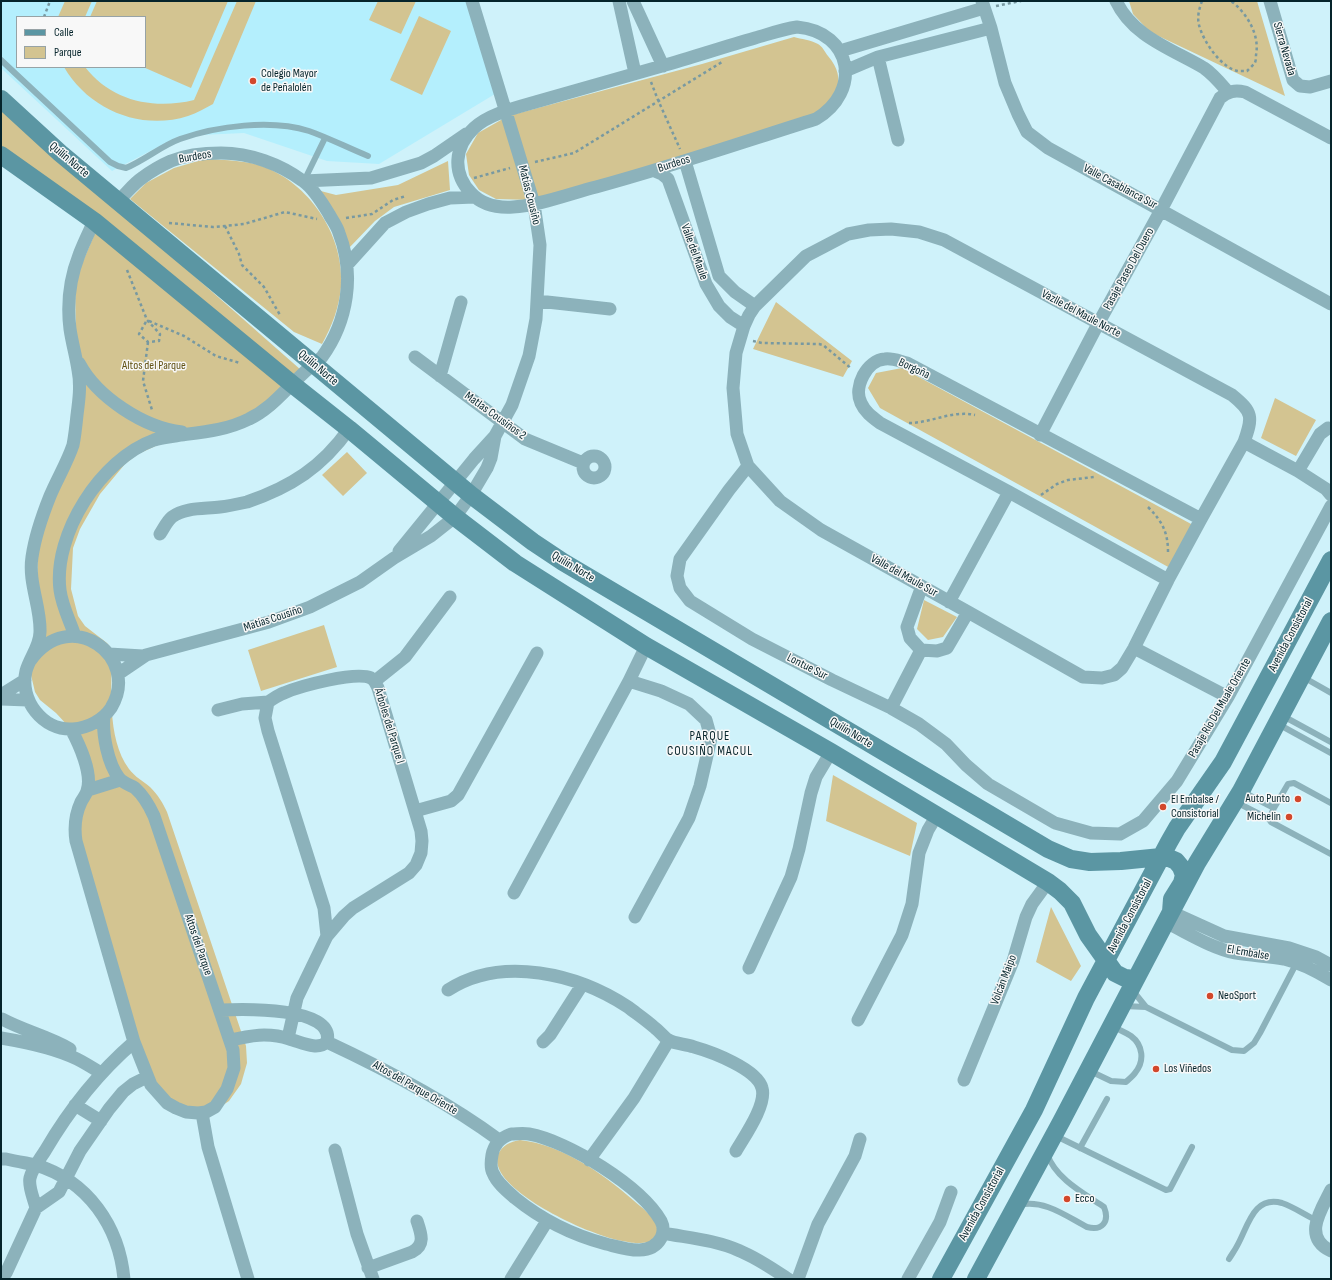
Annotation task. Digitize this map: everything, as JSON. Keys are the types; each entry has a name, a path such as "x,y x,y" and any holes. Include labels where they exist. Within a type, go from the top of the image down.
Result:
{"street":[{"name":"Matías Cousiño","path":"109,654 143,656 269,622 310,607 360,582 394,558 431,536 455,517 471,495 489,463 495,436 512,405 529,356 538,301 540,245 534,204 472,1"},
{"path":"619,1 641,72"},
{"path":"633,1 663,66"},
{"path":"1116,1 1121,10 1138,30 1156,43 1204,69 1228,92 1245,92 1331,138"},
{"name":"Sierra Nevada","path":"1270,1 1292,80 1300,86 1310,86 1331,81"},
{"path":"840,51 983,5"},
{"name":"Valle Casablanca Sur","path":"983,5 991,28 1005,83 1027,132 1048,148 1331,304"},
{"name":"Burdeos","path":"304,181 371,178 421,163 448,147 474,128 506,111 663,66 725,46 797,27 812,29 826,36 840,51 846,71 844,84 838,98 831,109 816,119 655,171 534,204 514,207 498,207 485,203 474,197 462,181 458,169 458,154 463,142 474,128"},
{"path":"846,71 878,57 991,28"},
{"path":"878,57 898,140"},
{"name":"Pasaje Paseo Del Duero","path":"1040,435 1098,324 1162,210 1217,103 1228,92"},
{"name":"Quilín Norte","path":"1,98 60,153 471,495 533,542 564,562 1048,849 1071,859 1090,862 1161,857 1169,858 1176,862 1181,867 1184,875 1182,883 1172,899 1168,917"},
{"name":"Burdeos","path":"118,201 142,178 171,161 204,152 238,153 270,162 304,181 323,203 339,233 347,265 348,287 345,308 338,329 328,348 322,357 292,384"},
{"path":"1,155 94,221 292,384 350,429 455,517 515,563 646,646 831,752 1060,890 1072,903 1088,935 1115,973 1133,983"},
{"name":"Valle del Maule","path":"685,161 719,276 734,292 747,321"},
{"name":"Valle del Maule","path":"655,171 668,179 706,284 719,306 730,317 747,321"},
{"name":"Burdeos","path":"347,265 385,223 406,212 428,204 450,198 474,197"},
{"path":"30,661 44,644 59,638 76,636 88,639 100,645 113,660 118,674 116,697 110,709 104,716 83,728 60,728 41,718 34,710 28,700 25,680 26,670 38,642 40,632 32,580 33,552 42,517 68,458 73,442 78,413 80,394 79,372 73,344 69,313 72,280 79,253 94,221"},
{"name":"Vazlle del Maule Norte","path":"747,321 806,256 848,234 869,230 891,229 919,232 944,240 1232,395 1244,405 1250,418 1249,428 1244,442 1168,580"},
{"path":"538,301 610,309"},
{"path":"440,376 462,302"},
{"name":"Valle del Maule Sur","path":"747,321 736,353 733,388 737,434 748,466 780,501 821,530 1083,677 1102,678 1114,675 1122,668 1134,648 1168,580"},
{"path":"73,344 80,364 89,379 112,402 129,412 172,431 195,433"},
{"name":"MatIas Cousiños 2","path":"415,357 525,439 583,463"},
{"name":"Borgoña","path":"862,377 872,364 883,359 892,359 906,363 1201,519"},
{"path":"862,377 859,389 860,402 867,414 880,423 1028,502 1168,580"},
{"path":"76,636 63,603 60,589 60,570 63,549 69,529 100,481 114,466 127,456 154,440 225,429 249,419 263,411 292,384"},
{"path":"1298,471 1320,434 1328,428"},
{"path":"160,534 166,523 176,514 191,510 220,507 246,502 288,484 310,470 327,456 350,429"},
{"name":"Matías Cousiño","path":"394,558 474,459 495,436"},
{"path":"1244,442 1298,471 1329,492"},
{"name":"Lontue Sur","path":"748,466 680,559 677,576 680,588 690,601 752,639 891,708 919,724 946,744 966,765 988,784 1055,823"},
{"path":"949,602 1009,492"},
{"name":"Pasaje Río Del Muale Oriente","path":"1055,823 1091,833 1120,834 1143,821 1177,781 1228,697 1331,506"},
{"name":"Avenida Consistorial","path":"941,1279 1034,1110 1086,998 1161,857 1177,828 1223,762 1331,560"},
{"path":"922,586 907,627 910,638 921,650 937,651 947,648 968,612"},
{"path":"375,681 405,657 450,597"},
{"path":"976,1279 1046,1152 1168,917 1237,796 1331,621"},
{"path":"514,893 629,681 646,646"},
{"path":"1134,648 1228,697"},
{"path":"891,708 921,650"},
{"path":"415,811 451,801 458,795 537,653"},
{"name":"Matías Cousiño","path":"118,674 143,656"},
{"name":"Árboles del Parque I","path":"288,1038 300,990 326,936 353,908 409,873 416,865 421,853 422,841 415,811 375,681 370,678 358,677 332,679 283,693 268,702 265,718 319,897 324,908 326,936"},
{"path":"1,695 25,680"},
{"path":"629,681 661,691 689,704 706,720 711,738 700,786 689,818 635,917"},
{"path":"1,699 28,700"},
{"path":"218,710 242,704 268,702"},
{"path":"88,790 120,780 111,762 108,750 103,729 104,716"},
{"path":"71,729 83,756 87,772 88,790 81,802 76,816 76,841 134,1042 151,1085 166,1103 186,1112 202,1113 208,1147 248,1279"},
{"path":"749,968 791,877 800,849 811,793 816,777 831,752"},
{"name":"Altos del Parque","path":"120,780 135,789 141,795 148,803 154,816 233,1050 234,1068 228,1089 215,1107 202,1113"},
{"path":"858,1020 902,935 912,904 919,853 928,830 937,815"},
{"name":"Volcán Maipo","path":"964,1080 1013,961 1026,917 1032,904 1048,882"},
{"path":"319,897 325,904 336,910 343,911 353,908"},
{"name":"El Embalse","path":"1168,917 1205,941 1235,953 1277,958 1300,957 1331,965"},
{"name":"El Embalse","path":"1300,957 1315,971 1331,980"},
{"path":"448,990 468,979 480,975 509,971 538,972 552,975 605,994 628,1007 669,1040 693,1046 720,1056 749,1073 760,1083 763,1092 760,1105 752,1123 736,1151"},
{"path":"543,1042 550,1035 582,985"},
{"path":"220,1010 266,1010 293,1014 316,1021 325,1026 328,1042 313,1046 288,1038 265,1035 230,1040"},
{"path":"1,1019 44,1043"},
{"path":"1,1038 62,1044 71,1049 77,1059 101,1073"},
{"path":"590,1160 634,1098 669,1040"},
{"path":"36,1208 30,1178 56,1132 75,1105 101,1073 134,1042"},
{"name":"Altos del Parque Oriente","path":"328,1042 390,1072 424,1091 470,1119 499,1140"},
{"path":"6,1275 36,1208 59,1192 80,1151 123,1092 133,1084 147,1077"},
{"path":"75,1105 101,1121"},
{"path":"511,1134 519,1134 534,1135 590,1160 622,1182 648,1205 662,1223 663,1233 658,1242 651,1249 633,1250 588,1239 547,1221 508,1193 492,1172 491,1160 495,1146 499,1140 511,1134"},
{"path":"798,1279 818,1224 855,1156 860,1139"},
{"path":"335,1150 349,1206 370,1273 418,1248 422,1238 417,1221"},
{"path":"1,1159 36,1166 66,1179 85,1192 108,1223 121,1257 124,1279"},
{"path":"1331,1190 1316,1220 1315,1234 1323,1247 1331,1251"},
{"path":"908,1279 940,1222 951,1192"},
{"path":"511,1279 547,1221"},
{"path":"663,1233 711,1242 733,1248 758,1260 788,1279"}],"lane":[{"path":"1,60 110,162 118,166 126,168 179,140 209,130 264,124 289,126 309,131 368,156"},
{"path":"304,181 325,138"},
{"path":"1301,676 1331,693"},
{"path":"1279,719 1331,742"},
{"path":"1279,719 1331,753"},
{"path":"1269,819 1288,784 1291,783 1294,783 1331,803"},
{"path":"1237,796 1274,808"},
{"path":"1237,796 1271,822 1331,854"},
{"path":"1121,1006 1146,1007 1232,1050 1244,1051 1254,1043 1260,1033 1300,957"},
{"path":"1133,983 1146,1007"},
{"path":"1088,1070 1111,1081 1126,1082 1136,1072 1141,1060 1141,1050 1138,1043 1130,1036 1112,1026"},
{"path":"1080,1148 1107,1099"},
{"path":"1054,1136 1166,1190 1170,1189 1192,1147"},
{"path":"1016,1206 1041,1204 1087,1227 1094,1228 1101,1226 1106,1221 1107,1214 1104,1208 1058,1173 1050,1163 1046,1152"},
{"path":"1229,1259 1238,1245 1252,1214 1261,1205 1282,1203 1316,1220"}],"path":[{"path":"44,16 50,1"},
{"path":"983,5 1021,1"},
{"path":"1202,1 1198,11 1199,25 1212,52 1222,63 1237,71 1247,71 1255,63 1258,49 1256,35 1244,14 1237,5 1231,1"},
{"path":"462,181 574,152 721,63 727,55 725,46"},
{"path":"641,72 658,100 685,161"},
{"path":"163,222 213,228 244,224 285,212 324,221 372,214 393,200 407,196"},
{"path":"125,263 147,320 160,334 159,341 148,342 139,334 147,320"},
{"path":"147,320 184,336 216,356 232,361 246,363"},
{"path":"747,321 751,341 762,343 819,344 862,377"},
{"path":"148,342 143,381 156,425"},
{"path":"880,423 918,423 960,414 978,416"},
{"path":"1028,502 1056,484 1068,480 1096,476 1090,473"},
{"path":"1147,505 1158,516 1165,529 1168,546 1168,580"}],"shaded area":[{"name":"Colegio Mayor de Peñalolén","path":"1,1 466,1 495,94 379,164 327,161 244,133 179,136 112,171 1,68"}],"green space":[{"path":"65,1 92,1 85,16 58,16"},
{"path":"97,1 228,1 191,88 145,68 146,16 90,16"},
{"path":"237,1 256,1 213,104 191,115 170,120 152,121 118,113 87,95 65,68 86,68 107,88 134,100 164,104 194,100"},
{"path":"378,1 416,1 401,34 369,20"},
{"path":"1129,1 1257,1 1285,96 1150,32 1133,14"},
{"path":"419,16 451,31 422,95 390,80"},
{"path":"794,37 819,45 834,65 838,74 837,89 833,96 828,103 814,115 674,163 531,200 496,199 479,190 469,175 466,154 478,133 508,116 702,64"},
{"path":"1,106 301,370 292,376 1,150"},
{"path":"205,159 244,162 267,168 298,188 311,201 322,216 331,233 337,250 341,269 341,287 339,302 334,317 322,344 294,332 130,199 146,183 174,168"},
{"path":"448,161 450,190 394,207 375,221 349,248 317,190 336,195 398,185"},
{"name":"Altos del Parque","path":"98,226 294,390 274,410 180,435 138,454 125,464 100,494 80,529 73,548 71,589 78,616 85,626 107,643 112,649 111,695 117,742 129,769 153,790 164,805 167,812 246,1046 247,1063 241,1084 229,1101 220,1107 210,1110 177,1106 153,1084 75,843 85,776 69,727 56,713 40,700 35,692 31,675 37,593 38,538 71,459 76,344 75,280"},
{"path":"776,302 852,361 843,377 753,349"},
{"path":"902,368 1193,525 1170,568 880,408 868,388 876,373"},
{"path":"1275,398 1316,420 1296,456 1261,438"},
{"path":"347,452 367,473 343,496 322,475"},
{"path":"924,600 957,617 943,637 928,640 917,629"},
{"path":"324,625 337,667 261,691 248,650"},
{"path":"833,775 917,823 910,856 826,821"},
{"path":"1051,907 1081,966 1071,981 1036,962"},
{"path":"520,1140 536,1143 566,1154 594,1170 646,1211 654,1221 658,1233 650,1242 634,1243 613,1239 579,1227 532,1201 517,1190 505,1178 498,1167 498,1155 504,1146"}],"place":[{"name":"Colegio Mayor de Peñalolén","path":"253,81"},
{"name":"Auto Punto","path":"1298,799"},
{"name":"El Embalse / Consistorial","path":"1163,807"},
{"name":"Michelin","path":"1289,817"},
{"name":"NeoSport","path":"1210,996"},
{"name":"Los Viñedos","path":"1156,1069"},
{"name":"Ecco","path":"1067,1199"}],"district":[{"name":"PARQUE COUSIÑO MACUL","path":"710,744"}]}
